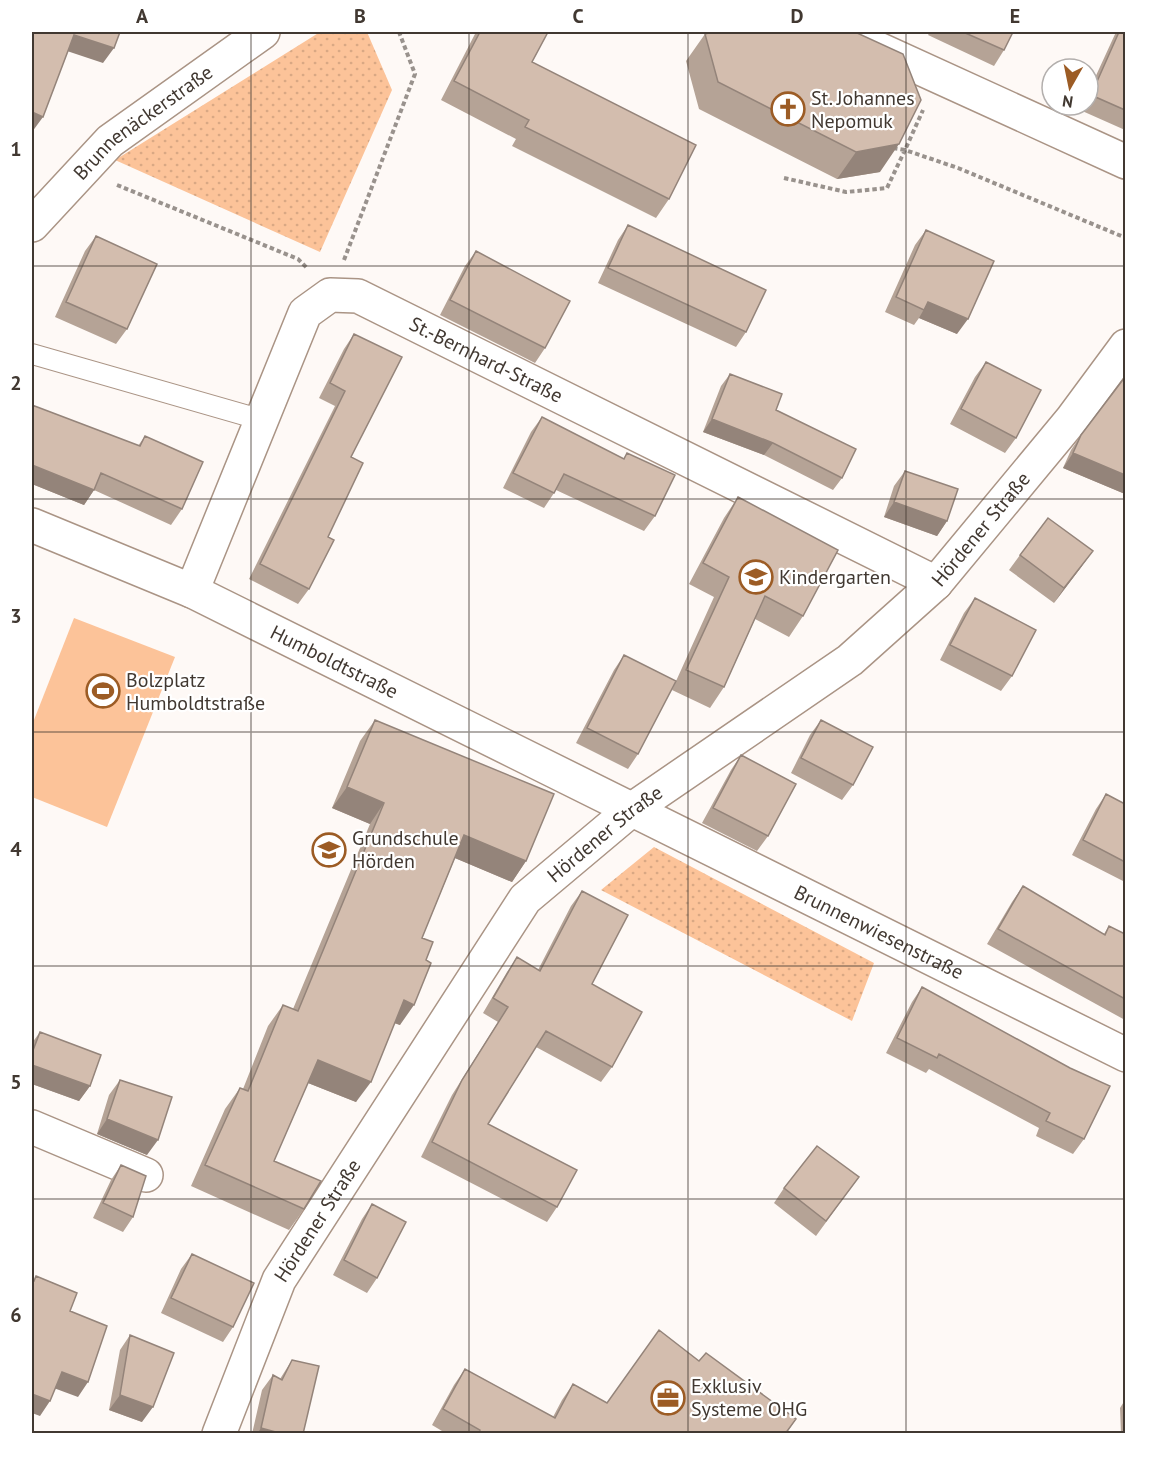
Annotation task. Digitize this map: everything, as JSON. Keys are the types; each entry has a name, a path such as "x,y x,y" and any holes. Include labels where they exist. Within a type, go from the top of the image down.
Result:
{"street":[{"name":"Brunnenäckerstraße","path":"32,225 80,170 110,141 263,32"},
{"path":"842,32 1125,162"},
{"path":"192,591 305,313 330,295"},
{"name":"St.-Bernhard-Straße","path":"330,295 358,296 936,583"},
{"name":"Hördener Straße","path":"219,1434 279,1280 525,899 631,810 850,660 936,583 1072,419 1125,346"},
{"name":"Humboldtstraße","path":"32,525 192,591 631,810"},
{"name":"Brunnenwiesenstraße","path":"631,810 1125,1055"},
{"path":"32,1127 146,1175"}],"lane":[{"path":"32,354 262,420"}],"path":[{"path":"80,170 298,259 330,295 415,74 399,32"},
{"path":"784,178 846,192 887,188 927,103"},
{"path":"891,148 904,150 958,168 1125,238"}],"shaded area":[{"path":"320,32 367,32 392,90 320,252 115,160"},
{"name":"Bolzplatz Humboldtstraße","path":"74,618 175,657 107,827 32,797 32,725"},
{"path":"654,847 874,963 852,1021 601,890"}],"building":[{"path":"33,32 120,32 114,48 74,35 43,117 32,112"},
{"path":"480,32 548,32 532,62 696,145 669,199 525,127 529,120 454,81"},
{"name":"St. Johannes Nepomuk","path":"712,32 855,32 903,54 921,100 899,144 856,152 718,82 705,34"},
{"path":"963,32 1013,32 1004,50"},
{"path":"1119,32 1125,32 1125,110 1100,99 1100,75"},
{"path":"628,225 766,290 746,332 608,268"},
{"path":"926,230 994,261 968,319 928,302 924,310 896,297"},
{"path":"96,236 157,264 127,329 66,302"},
{"path":"476,251 570,301 545,348 450,300"},
{"path":"354,334 402,357 351,457 363,463 328,537 334,540 309,589 260,564 345,391 330,383"},
{"path":"986,362 1041,390 1016,438 961,409"},
{"path":"730,374 782,394 776,410 856,449 842,478 773,443 712,419"},
{"path":"1125,377 1125,475 1073,453 1081,435"},
{"path":"32,405 140,446 145,436 203,462 182,509 101,473 94,490 32,465"},
{"path":"542,417 624,459 627,453 675,475 655,516 564,474 554,493 513,473"},
{"path":"905,471 958,489 947,521 894,502"},
{"path":"738,497 838,550 803,616 765,596 724,687 686,670 729,577 703,563"},
{"path":"1048,518 1093,551 1064,588 1020,555"},
{"path":"975,598 1036,630 1012,676 950,645"},
{"path":"624,655 676,681 638,754 587,728"},
{"path":"375,720 554,794 526,861 464,835 422,938 433,942 426,960 431,963 414,1005 404,1000 371,1082 318,1060 274,1161 321,1181 304,1209 205,1165 240,1088 248,1091 283,1005 298,1011 384,803 347,787"},
{"path":"821,720 873,747 853,785 801,758"},
{"path":"741,755 796,784 768,836 713,808"},
{"path":"1106,794 1125,804 1125,862 1083,840"},
{"path":"1023,886 1105,935 1109,926 1125,934 1125,999 998,929"},
{"path":"582,891 628,915 592,984 642,1012 612,1067 546,1031 488,1124 577,1170 557,1207 432,1142 462,1080 508,1007 493,998 517,957 540,971"},
{"path":"922,987 1070,1068 1110,1086 1084,1139 1046,1121 1050,1113 939,1054 937,1058 897,1038"},
{"path":"40,1032 101,1055 90,1086 32,1065 32,1053"},
{"path":"120,1080 172,1097 158,1140 107,1119"},
{"path":"817,1146 859,1177 826,1221 784,1188"},
{"path":"121,1165 146,1176 133,1217 103,1203"},
{"path":"372,1204 406,1222 377,1278 344,1260"},
{"path":"192,1254 254,1283 233,1327 171,1298"},
{"path":"36,1276 77,1293 70,1311 107,1326 88,1382 62,1372 50,1401 32,1394 32,1280 34,1281"},
{"path":"659,1330 699,1361 706,1353 796,1419 785,1434 479,1434 480,1430 443,1409 465,1369 555,1418 573,1384 607,1403"},
{"path":"130,1335 174,1353 153,1407 120,1395"},
{"path":"292,1360 319,1366 303,1434 283,1434 261,1428 273,1375 282,1380"}],"place":[{"name":"St. Johannes Nepomuk","path":"788,109"},
{"name":"Kindergarten","path":"756,577"},
{"name":"Bolzplatz Humboldtstraße","path":"103,691"},
{"name":"Grundschule Hörden","path":"329,850"},
{"name":"Exklusiv Systeme OHG","path":"668,1398"}]}
